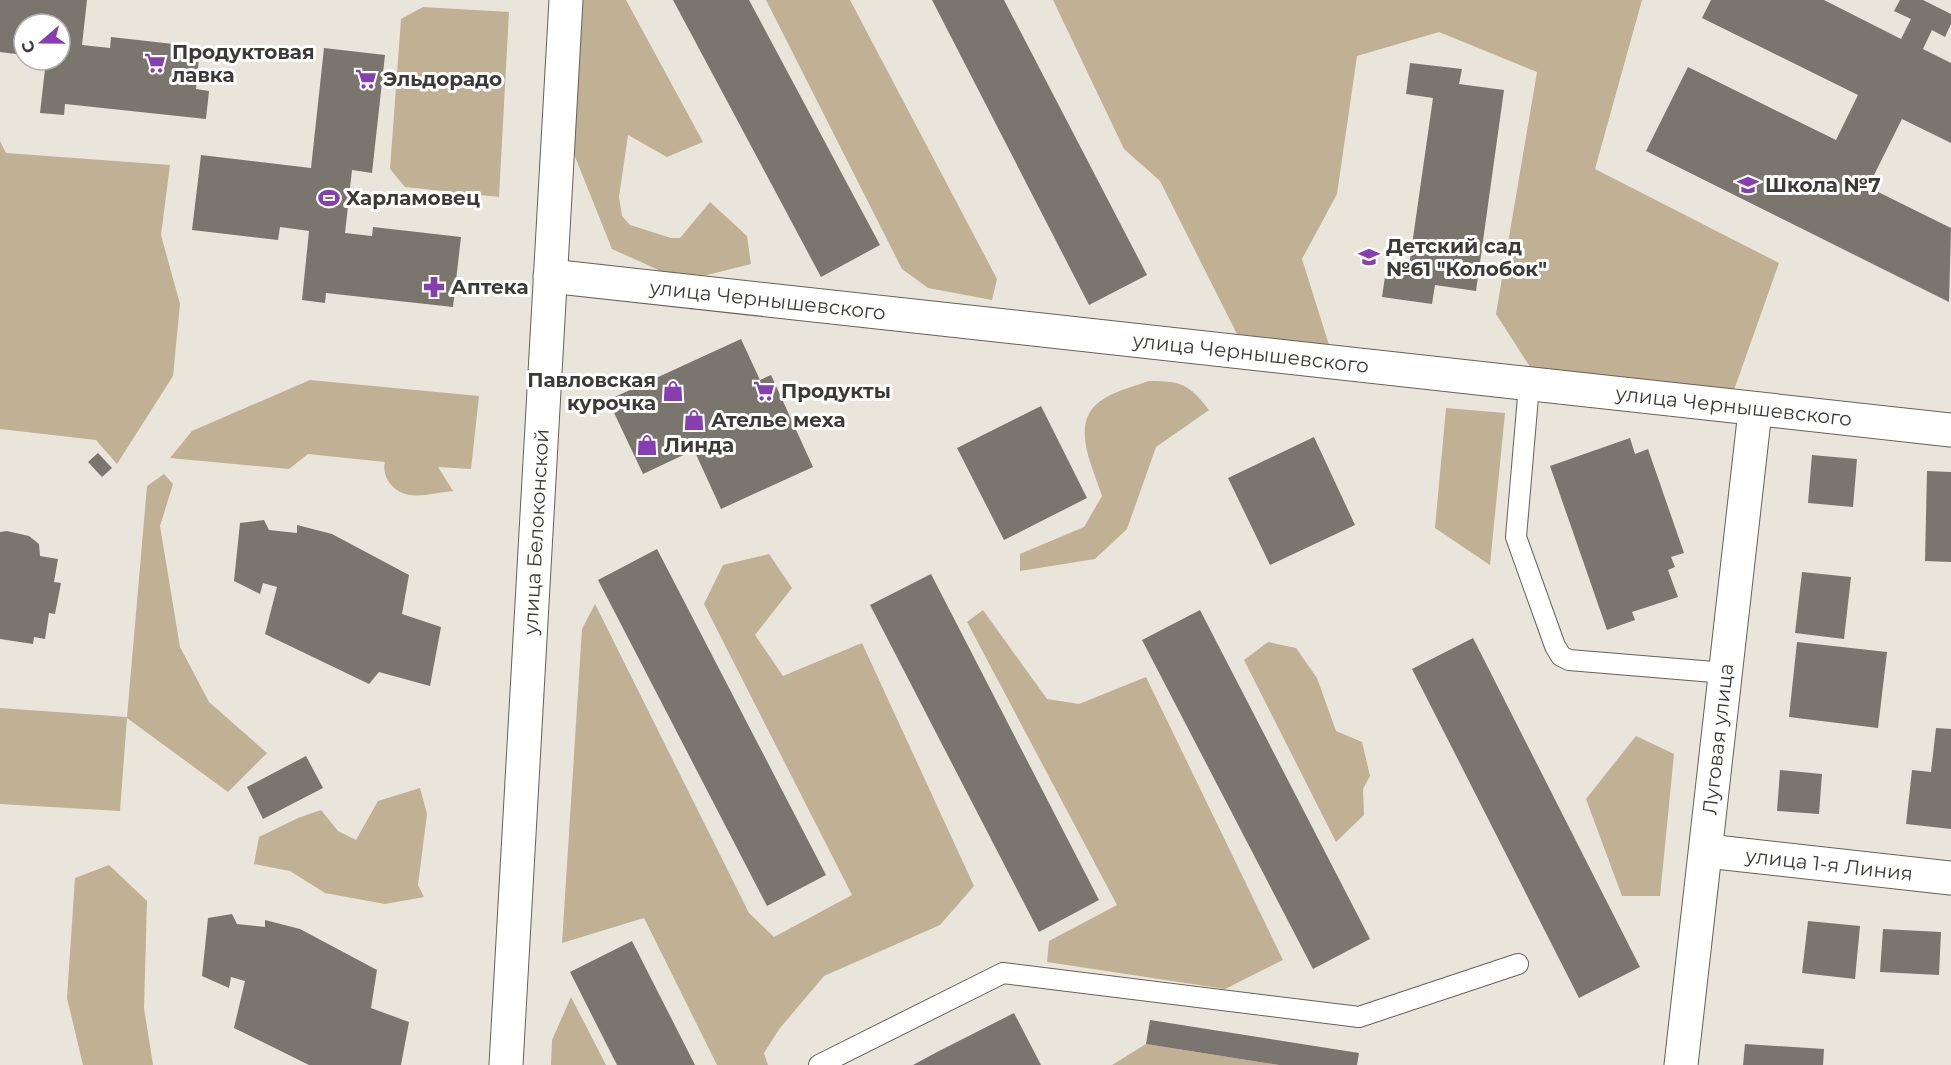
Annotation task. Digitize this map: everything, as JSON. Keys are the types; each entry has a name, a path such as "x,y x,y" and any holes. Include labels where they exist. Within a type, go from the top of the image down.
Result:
{"street":[{"name":"улица Белоконской","path":"506,1065 566,0"},
{"name":"улица Чернышевского","path":"550,276 1755,411 1951,430"},
{"name":"Луговая улица","path":"1681,1065 1755,411"},
{"name":"улица 1-я Линия","path":"1707,851 1951,878"}],"lane":[{"path":"1529,385 1516,537 1555,646 1561,656 1569,660 1726,673"},
{"path":"819,1065 1003,973 1359,1017 1518,964"}],"shaded area":[{"path":"582,0 626,0 703,142 667,157 628,135 619,197 622,216 630,225 671,238 680,238 710,202 747,236 751,264 683,281 612,249 574,154"},
{"path":"766,0 850,0 997,279 992,300 928,288 902,269"},
{"path":"1053,0 1642,0 1595,169 1779,263 1734,390 1532,370 1496,314 1537,72 1439,32 1357,56 1337,194 1302,259 1329,345 1237,334 1160,181 1124,149"},
{"path":"423,7 509,12 499,197 405,187 390,169 401,19"},
{"path":"0,141 6,153 170,165 161,235 180,304 173,376 117,464 96,440 0,429"},
{"path":"310,380 479,396 471,469 438,467 453,491 415,495 404,494 390,483 385,473 385,462 308,454 289,469 170,458 192,431"},
{"path":"1149,381 1177,383 1184,386 1196,394 1209,410 1156,447 1127,529 1095,559 1020,571 1020,554 1084,527 1102,496 1086,443 1087,418 1094,407 1110,395"},
{"path":"1446,408 1505,413 1490,565 1435,528"},
{"path":"164,474 173,484 160,526 180,647 209,702 267,753 228,792 127,718 120,811 0,804 0,708 127,717 147,486"},
{"path":"769,554 792,588 755,635 783,676 862,643 974,886 940,925 824,976 780,1028 764,1053 768,1065 717,1065 644,918 562,943 582,629 595,604 749,913 774,937 852,895 704,604 723,565"},
{"path":"983,610 1047,699 1079,704 1146,677 1283,960 1225,989 1047,962 1049,941 1117,905 967,622"},
{"path":"1268,642 1296,648 1317,678 1336,731 1362,742 1370,776 1363,789 1364,815 1336,842 1244,660"},
{"path":"1636,736 1674,754 1660,896 1622,896 1586,799"},
{"path":"420,788 427,814 418,885 424,897 385,904 325,893 290,871 254,864 259,837 298,818 321,810 338,831 356,840 378,801"},
{"path":"109,865 147,901 144,1008 153,1065 83,1065 67,998 75,878"},
{"path":"571,997 606,1065 551,1065 552,1040"},
{"path":"1146,1044 1279,1065 1112,1065"}],"building":[{"path":"0,0 87,0 82,45 110,48 111,37 200,47 196,89 209,91 206,119 65,104 64,115 40,113 45,72 72,72 72,12 12,12 12,54 0,52"},
{"path":"673,0 749,0 880,245 821,277"},
{"path":"932,0 1004,0 1147,275 1089,305"},
{"path":"1711,0 1824,0 1901,39 1911,19 1894,11 1900,0 1923,0 1951,14 1951,24 1945,37 1932,30 1923,49 1951,63 1951,143 1902,119 1868,187 1951,228 1949,302 1646,151 1688,67 1836,140 1858,95 1702,18"},
{"path":"324,48 385,55 372,173 352,170 345,233 372,236 373,227 461,237 453,307 326,293 325,303 302,300 309,231 280,227 278,240 192,230 201,155 311,168"},
{"path":"1410,63 1462,69 1459,84 1504,90 1476,291 1435,285 1432,304 1382,297 1387,263 1409,266 1433,98 1406,94"},
{"path":"741,339 760,380 771,375 813,467 721,509 694,450 643,474 608,400"},
{"path":"1041,406 1087,498 1004,540 957,448"},
{"path":"1314,437 1355,525 1270,565 1228,478"},
{"path":"1630,438 1635,454 1648,449 1684,553 1671,557 1675,567 1668,570 1678,597 1632,612 1635,620 1607,630 1550,466"},
{"path":"98,453 112,468 102,477 88,462"},
{"path":"1812,455 1857,459 1853,507 1808,503"},
{"path":"1927,471 1951,472 1951,562 1925,561"},
{"path":"264,520 269,530 297,533 297,525 332,534 409,575 402,614 441,627 430,686 379,672 369,684 265,634 277,587 263,583 260,594 234,581 240,523"},
{"path":"7,531 29,536 39,544 40,556 58,559 54,582 61,583 55,614 49,613 45,639 34,637 33,644 0,639 0,532"},
{"path":"657,549 826,875 767,906 598,580"},
{"path":"1802,572 1851,577 1844,639 1795,633"},
{"path":"931,574 1099,900 1039,932 870,605"},
{"path":"1200,610 1370,939 1313,969 1142,640"},
{"path":"1473,638 1640,967 1579,998 1412,669"},
{"path":"1797,642 1887,652 1878,728 1789,717"},
{"path":"1936,728 1951,729 1951,829 1906,824 1912,770 1931,772"},
{"path":"306,756 323,788 263,819 247,787"},
{"path":"1780,770 1822,774 1819,814 1777,811"},
{"path":"232,914 237,924 265,927 265,920 300,929 377,970 371,1008 409,1022 401,1065 309,1065 234,1028 245,981 231,977 229,988 202,976 208,918"},
{"path":"1808,921 1860,926 1855,979 1802,973"},
{"path":"1883,929 1941,932 1939,975 1880,972"},
{"path":"632,941 695,1065 617,1065 570,972"},
{"path":"1014,1013 1041,1065 913,1065 939,1051"},
{"path":"1150,1020 1359,1053 1357,1065 1279,1065 1146,1044"},
{"path":"1745,1044 1824,1049 1823,1065 1743,1065"}],"place":[{"name":"Продуктовая лавка","path":"155,63"},
{"name":"Эльдорадо","path":"366,79"},
{"name":"Школа №7","path":"1748,185"},
{"name":"Харламовец","path":"329,198"},
{"name":"Детский сад №61 \"Колобок\"","path":"1369,257"},
{"name":"Аптека","path":"434,287"},
{"name":"Павловская курочка","path":"673,391"},
{"name":"Продукты","path":"764,391"},
{"name":"Ателье меха","path":"694,420"},
{"name":"Линда","path":"647,445"}]}
